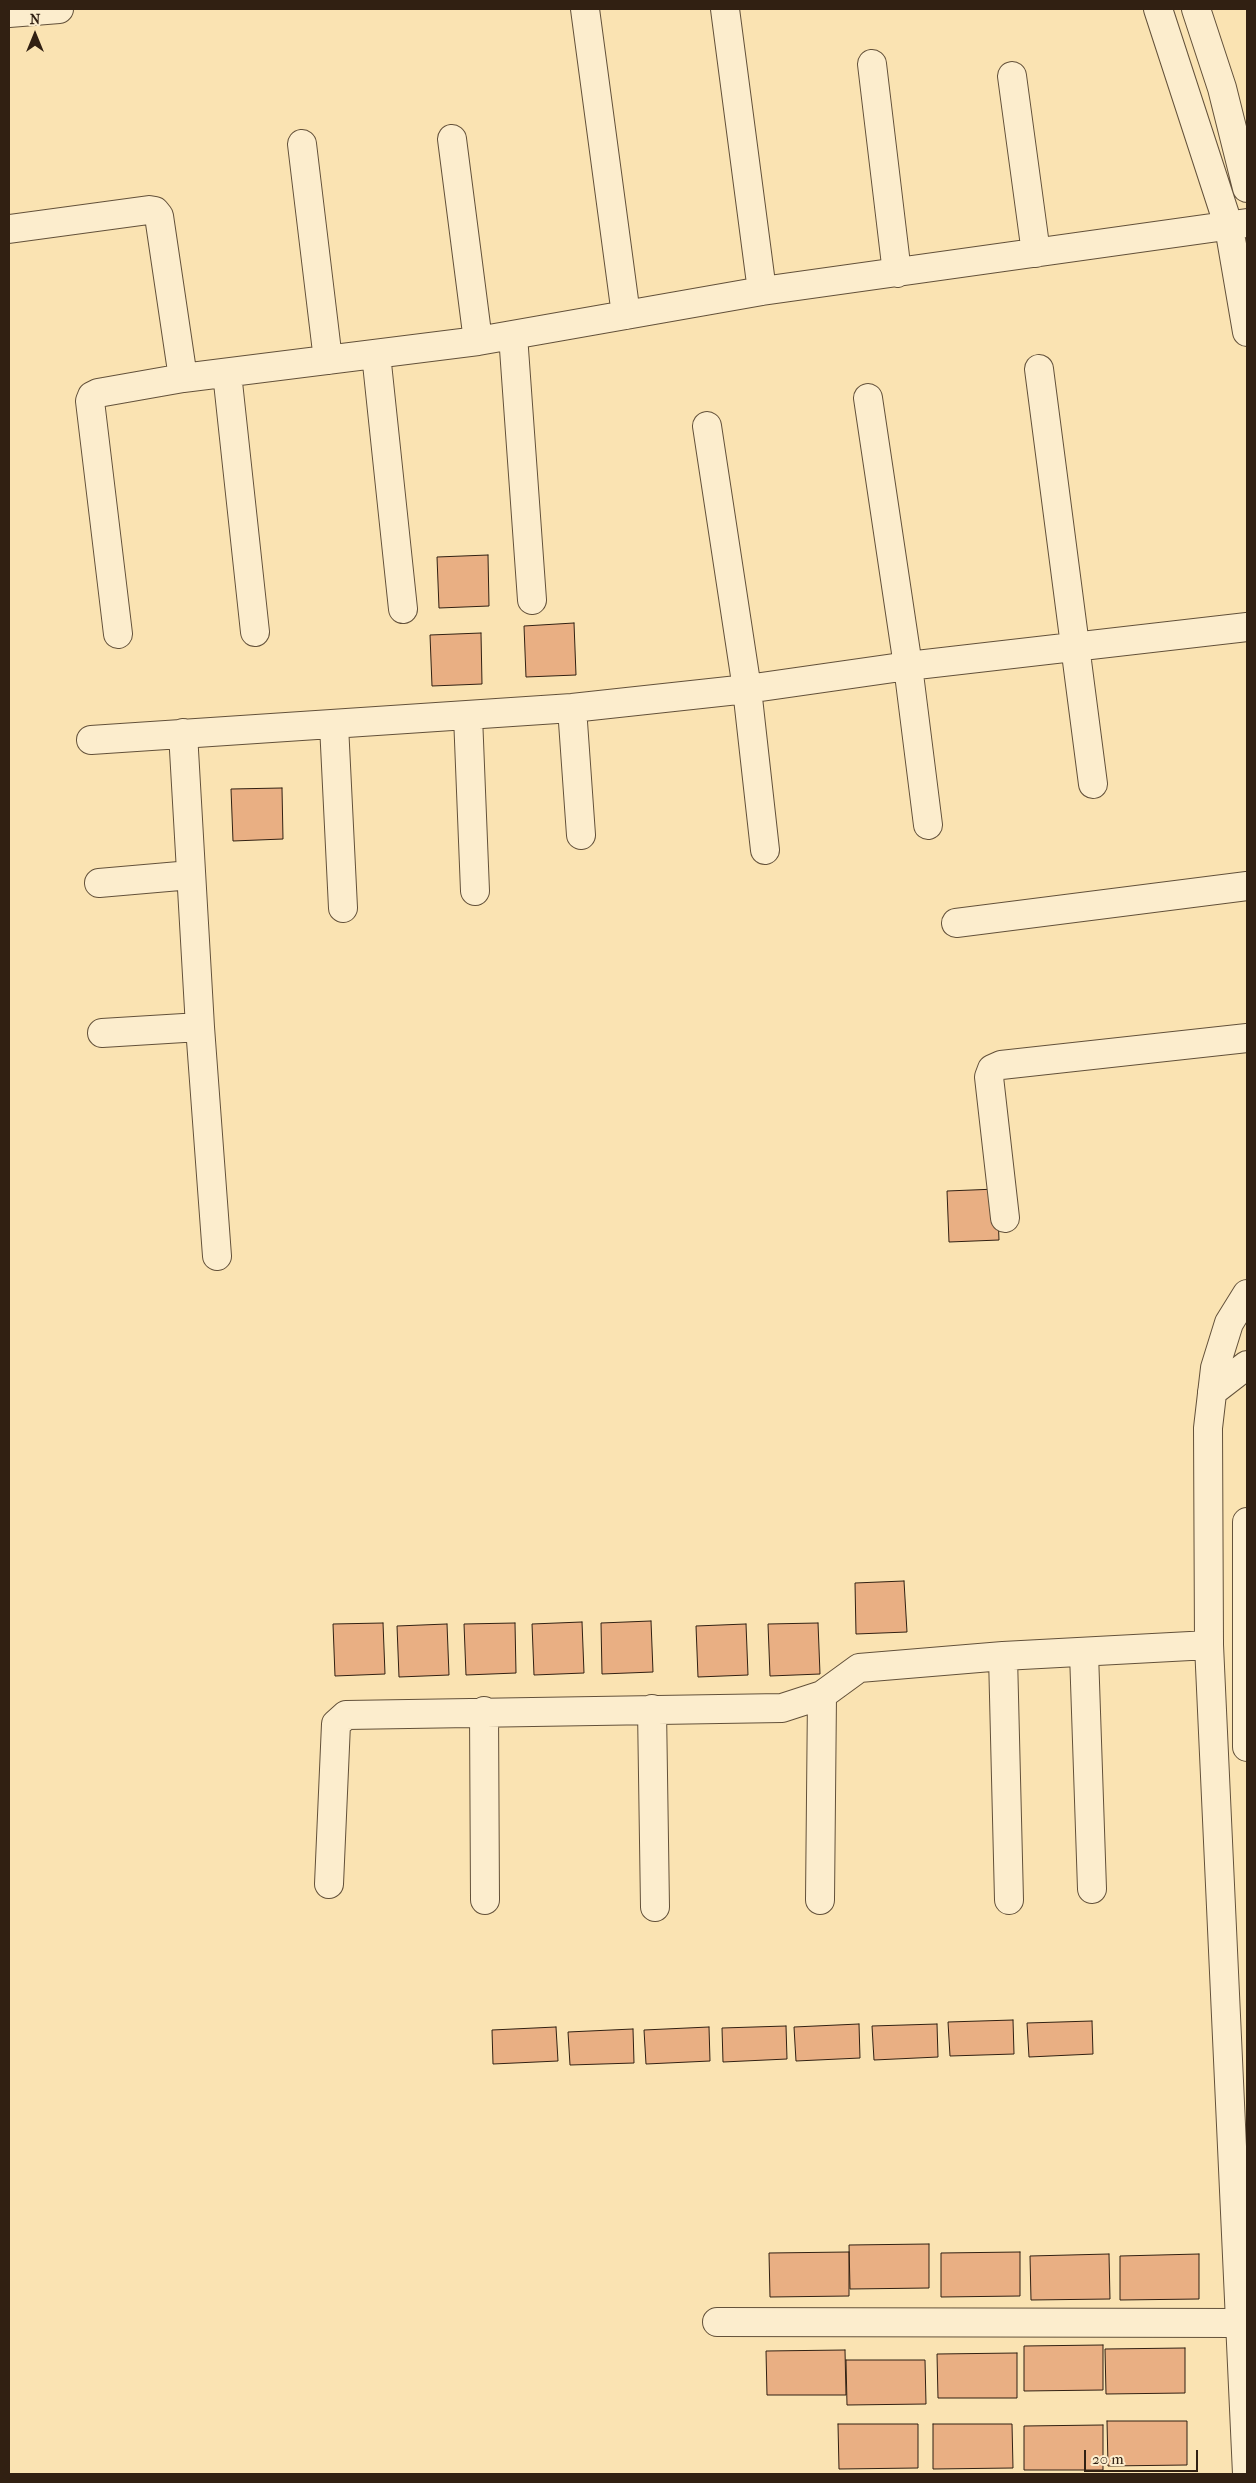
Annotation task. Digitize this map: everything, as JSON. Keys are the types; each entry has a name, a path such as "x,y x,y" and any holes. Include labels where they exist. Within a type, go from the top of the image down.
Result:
{"street":[{"path":"9,13 59,9"},
{"path":"585,9 626,315"},
{"path":"725,9 762,291"},
{"path":"1158,9 1238,225 1247,332"},
{"path":"1196,9 1222,88 1247,188"},
{"path":"872,64 897,273"},
{"path":"1012,76 1036,253"},
{"path":"452,139 478,341"},
{"path":"302,144 328,360"},
{"path":"9,229 149,210 155,211 159,216 183,378"},
{"path":"118,634 90,401 92,396 98,392 183,378 478,341 762,291 1238,225"},
{"path":"513,335 532,600"},
{"path":"376,354 403,610"},
{"path":"1039,369 1093,784"},
{"path":"227,373 255,632"},
{"path":"868,398 908,666 928,825"},
{"path":"707,426 747,689 765,850"},
{"path":"91,740 572,708 747,689 908,666 1247,628"},
{"path":"572,708 581,835"},
{"path":"468,716 475,890"},
{"path":"334,724 343,908"},
{"path":"183,733 200,1027 217,1256"},
{"path":"100,883 191,876"},
{"path":"956,923 1247,886"},
{"path":"102,1033 200,1027"},
{"path":"1004,1218 989,1077 992,1069 1001,1065 1247,1038"},
{"path":"1247,1294 1229,1323 1215,1368 1208,1428 1209,1645 1247,2474"},
{"path":"1212,1392 1247,1364"},
{"path":"1247,1522 1247,1747"},
{"path":"329,1884 336,1724 346,1715 484,1711 782,1708 822,1695 859,1668 1003,1656 1209,1645"},
{"path":"1084,1653 1092,1889"},
{"path":"1003,1656 1009,1900"},
{"path":"820,1900 822,1695"},
{"path":"652,1709 655,1907"},
{"path":"484,1711 485,1900"},
{"path":"717,2322 1240,2323"}],"building":[{"path":"488,555 489,606 439,608 437,557"},
{"path":"574,623 576,675 526,677 524,626"},
{"path":"481,633 482,684 432,686 430,635"},
{"path":"282,788 283,839 233,841 231,789"},
{"path":"997,1189 999,1240 949,1242 947,1191"},
{"path":"904,1581 907,1632 856,1634 855,1583"},
{"path":"651,1621 653,1672 602,1674 601,1623"},
{"path":"582,1622 584,1673 534,1675 532,1624"},
{"path":"383,1623 385,1674 335,1676 333,1624"},
{"path":"515,1623 516,1673 466,1675 464,1624"},
{"path":"818,1623 820,1674 770,1676 768,1624"},
{"path":"447,1624 449,1675 399,1677 397,1626"},
{"path":"746,1624 748,1675 698,1677 696,1626"},
{"path":"1013,2020 1014,2054 950,2056 948,2022"},
{"path":"1092,2021 1093,2054 1029,2057 1027,2023"},
{"path":"859,2024 860,2058 796,2061 794,2027"},
{"path":"937,2024 938,2057 874,2060 872,2026"},
{"path":"786,2026 787,2059 723,2062 722,2028"},
{"path":"556,2027 558,2061 493,2064 492,2030"},
{"path":"709,2027 710,2061 646,2064 644,2030"},
{"path":"633,2029 634,2063 570,2065 568,2032"},
{"path":"929,2244 929,2288 850,2289 849,2245"},
{"path":"849,2252 849,2296 770,2297 769,2253"},
{"path":"1020,2252 1020,2296 941,2297 941,2253"},
{"path":"1109,2254 1110,2299 1031,2300 1030,2256"},
{"path":"1199,2254 1199,2299 1120,2300 1120,2256"},
{"path":"1103,2345 1103,2390 1024,2391 1024,2346"},
{"path":"1185,2348 1185,2393 1106,2394 1105,2349"},
{"path":"845,2350 846,2395 767,2395 766,2351"},
{"path":"1017,2353 1017,2398 938,2398 937,2354"},
{"path":"846,2360 925,2360 926,2404 847,2405"},
{"path":"1107,2421 1187,2421 1187,2465 1108,2466"},
{"path":"838,2424 918,2424 918,2468 839,2469"},
{"path":"933,2424 1012,2424 1013,2468 933,2469"},
{"path":"1103,2425 1103,2470 1024,2470 1024,2426"}]}
